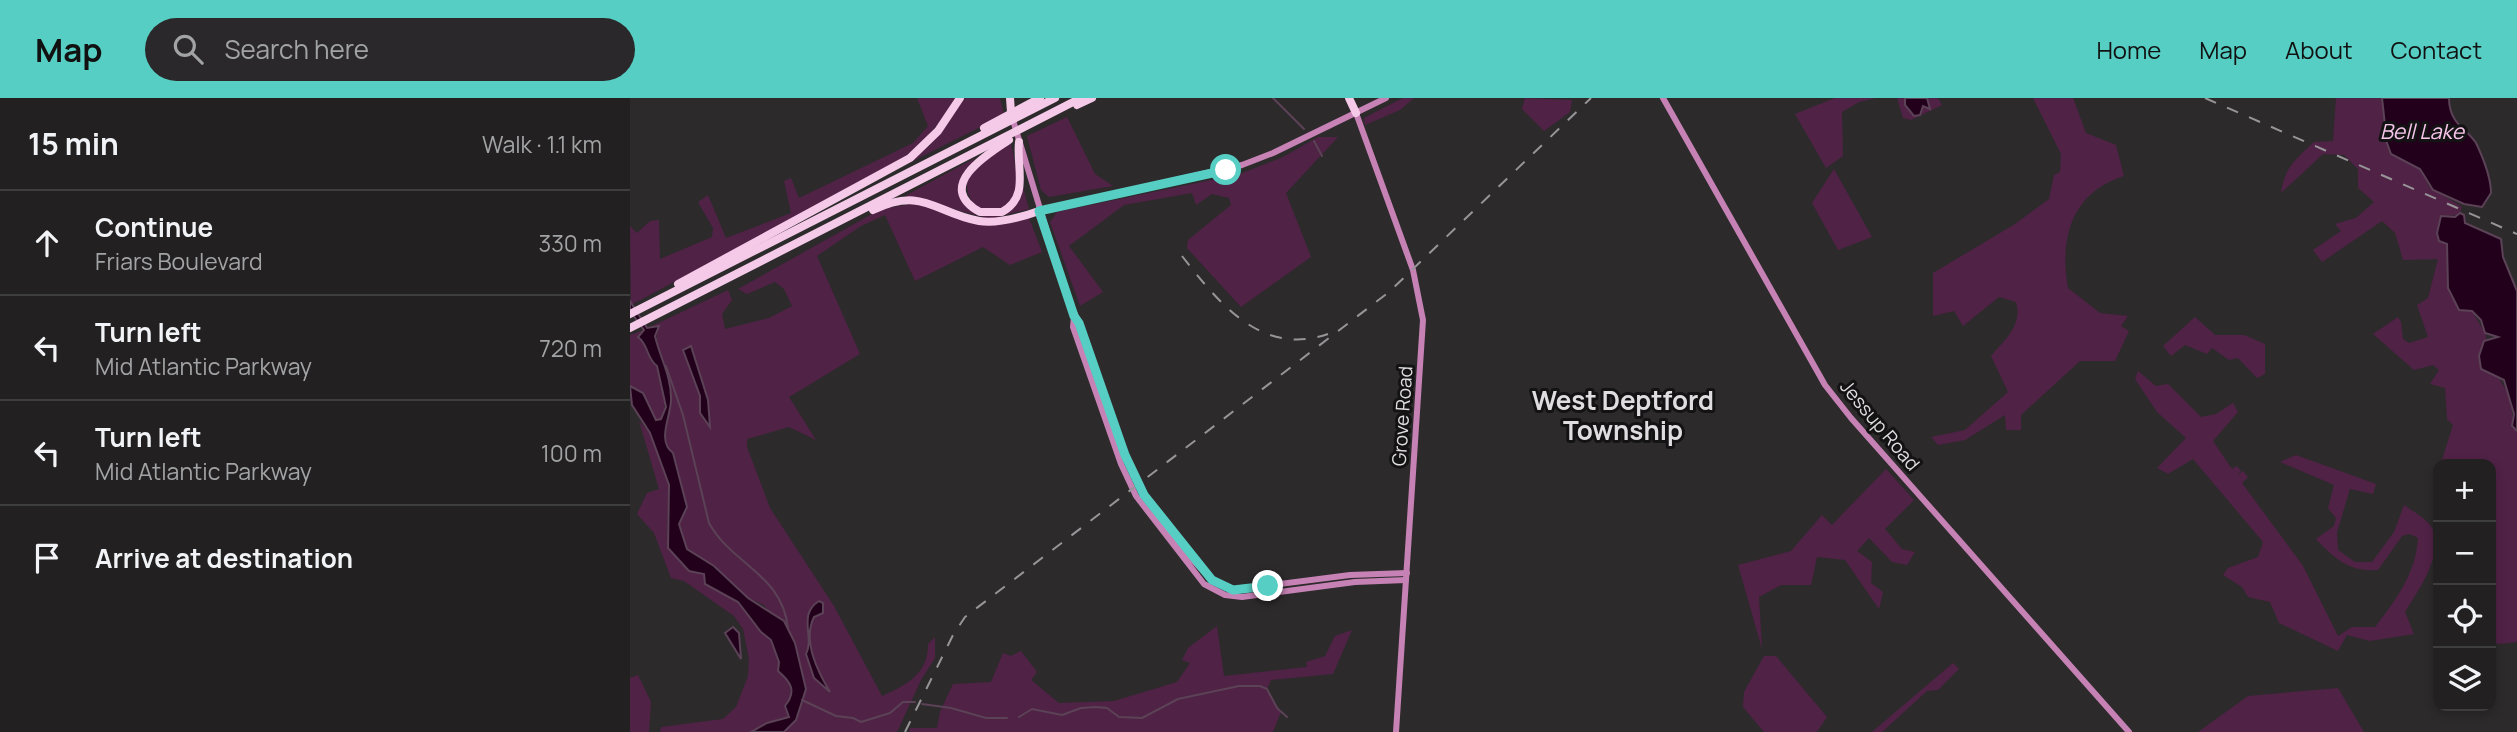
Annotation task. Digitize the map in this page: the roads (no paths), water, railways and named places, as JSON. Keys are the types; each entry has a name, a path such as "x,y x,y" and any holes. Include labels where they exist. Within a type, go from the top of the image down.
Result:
{"highway":[{"path":"630,313 909,158 938,131 960,98"},
{"path":"1008,98 1011,112"},
{"path":"822,217 830,208 1040,98"},
{"path":"643,306 1055,98"},
{"path":"630,328 1081,98"},
{"path":"1019,142 1021,186 1011,206 991,214 971,206 963,187 972,166 1008,141 1091,98"},
{"path":"1349,98 1356,113"},
{"path":"756,264 778,258 896,202 926,201 964,216 987,221 1039,211"}],"street":[{"path":"1039,211 1226,170 1273,153 1386,98"},
{"name":"Jessup Road","path":"1663,98 1825,385 1851,418 2129,732"},
{"path":"1011,112 1019,142"},
{"name":"Grove Road","path":"1356,113 1413,270 1423,314 1396,732"},
{"path":"1020,156 1074,316 1079,323 1138,484 1212,580 1233,590 1336,576 1406,576"}],"water":[{"path":"1905,98 1927,98 1930,109 1923,106 1920,115 1914,116 1905,105"},
{"name":"Bell Lake","path":"2382,98 2449,98 2452,115 2474,140 2490,181 2491,193 2482,207 2464,204 2433,190 2420,169 2391,154 2387,143"},
{"path":"2460,213 2464,215 2465,223 2501,239 2503,257 2517,291 2517,431 2512,426 2514,414 2504,380 2481,369 2479,356 2484,341 2498,337 2485,333 2481,320 2472,311 2459,310 2448,288 2447,244 2439,241 2437,233 2441,216 2455,217"},
{"path":"630,301 647,328 659,326 655,336 671,392 665,436 668,448 673,453 687,507 679,524 687,549 714,566 748,598 784,621 795,643 806,689 796,720 784,732 751,732 767,723 789,717 785,706 791,696 791,687 778,671 779,662 771,640 761,632 738,602 705,584 704,574 689,571 668,548 669,485 650,433 632,405 630,386 643,393 656,420 661,419 666,407 657,366 638,337 644,330 630,311"},
{"path":"691,346 708,400 710,427 700,413 700,396 683,350"},
{"path":"819,601 823,603 823,613 814,617 811,646 830,692 814,678 806,654 809,613"},
{"path":"733,627 739,633 741,659 725,633"}],"waterway":[{"path":"1273,98 1304,129"},
{"path":"1314,141 1322,156"},
{"path":"666,366 683,415 709,523 730,550 767,582 777,595 788,629"},
{"path":"1019,717 1032,709 1062,715 1081,708 1096,707 1107,708 1119,717 1142,718 1178,699 1239,686 1260,686 1267,689 1277,708 1287,717"},
{"path":"802,700 836,716 861,722 890,713 903,702 915,702"},
{"path":"922,704 951,708 986,718 1007,718"}],"railway":[{"path":"905,732 953,635 965,617 1389,292 1591,98"},
{"path":"2205,98 2517,234"},
{"path":"1182,256 1227,307 1262,332 1282,338 1304,339 1328,334"}],"district":[{"name":"West Deptford Township","path":"1623,415"}]}
